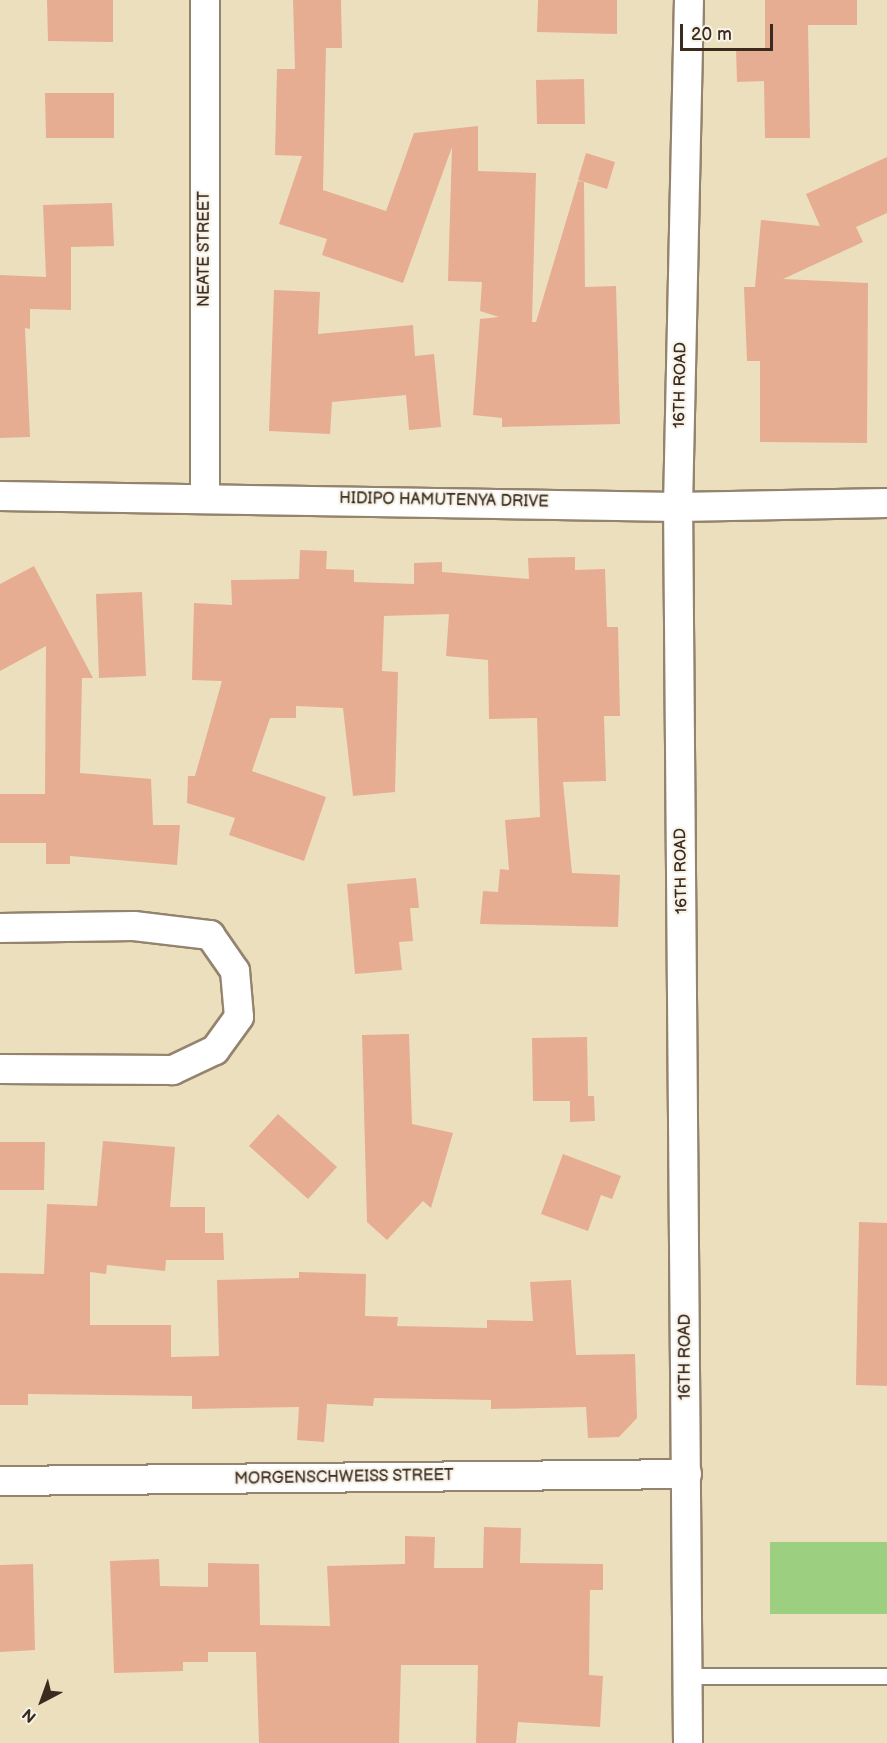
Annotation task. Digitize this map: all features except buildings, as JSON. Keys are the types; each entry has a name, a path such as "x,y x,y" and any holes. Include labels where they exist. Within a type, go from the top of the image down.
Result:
{"street":[{"name":"NEATE STREET","path":"205,0 205,498"},
{"name":"16TH ROAD","path":"688,1743 678,507 689,0"},
{"name":"HIDIPO HAMUTENYA DRIVE","path":"0,496 678,507 887,503"},
{"path":"0,928 134,926 210,935 236,971 239,1017 215,1050 173,1070 0,1070"},
{"name":"MORGENSCHWEISS STREET","path":"0,1481 687,1474"}],"lane":[{"path":"688,1676 887,1676"}],"green space":[{"path":"770,1542 887,1542 887,1614 770,1614"}]}
